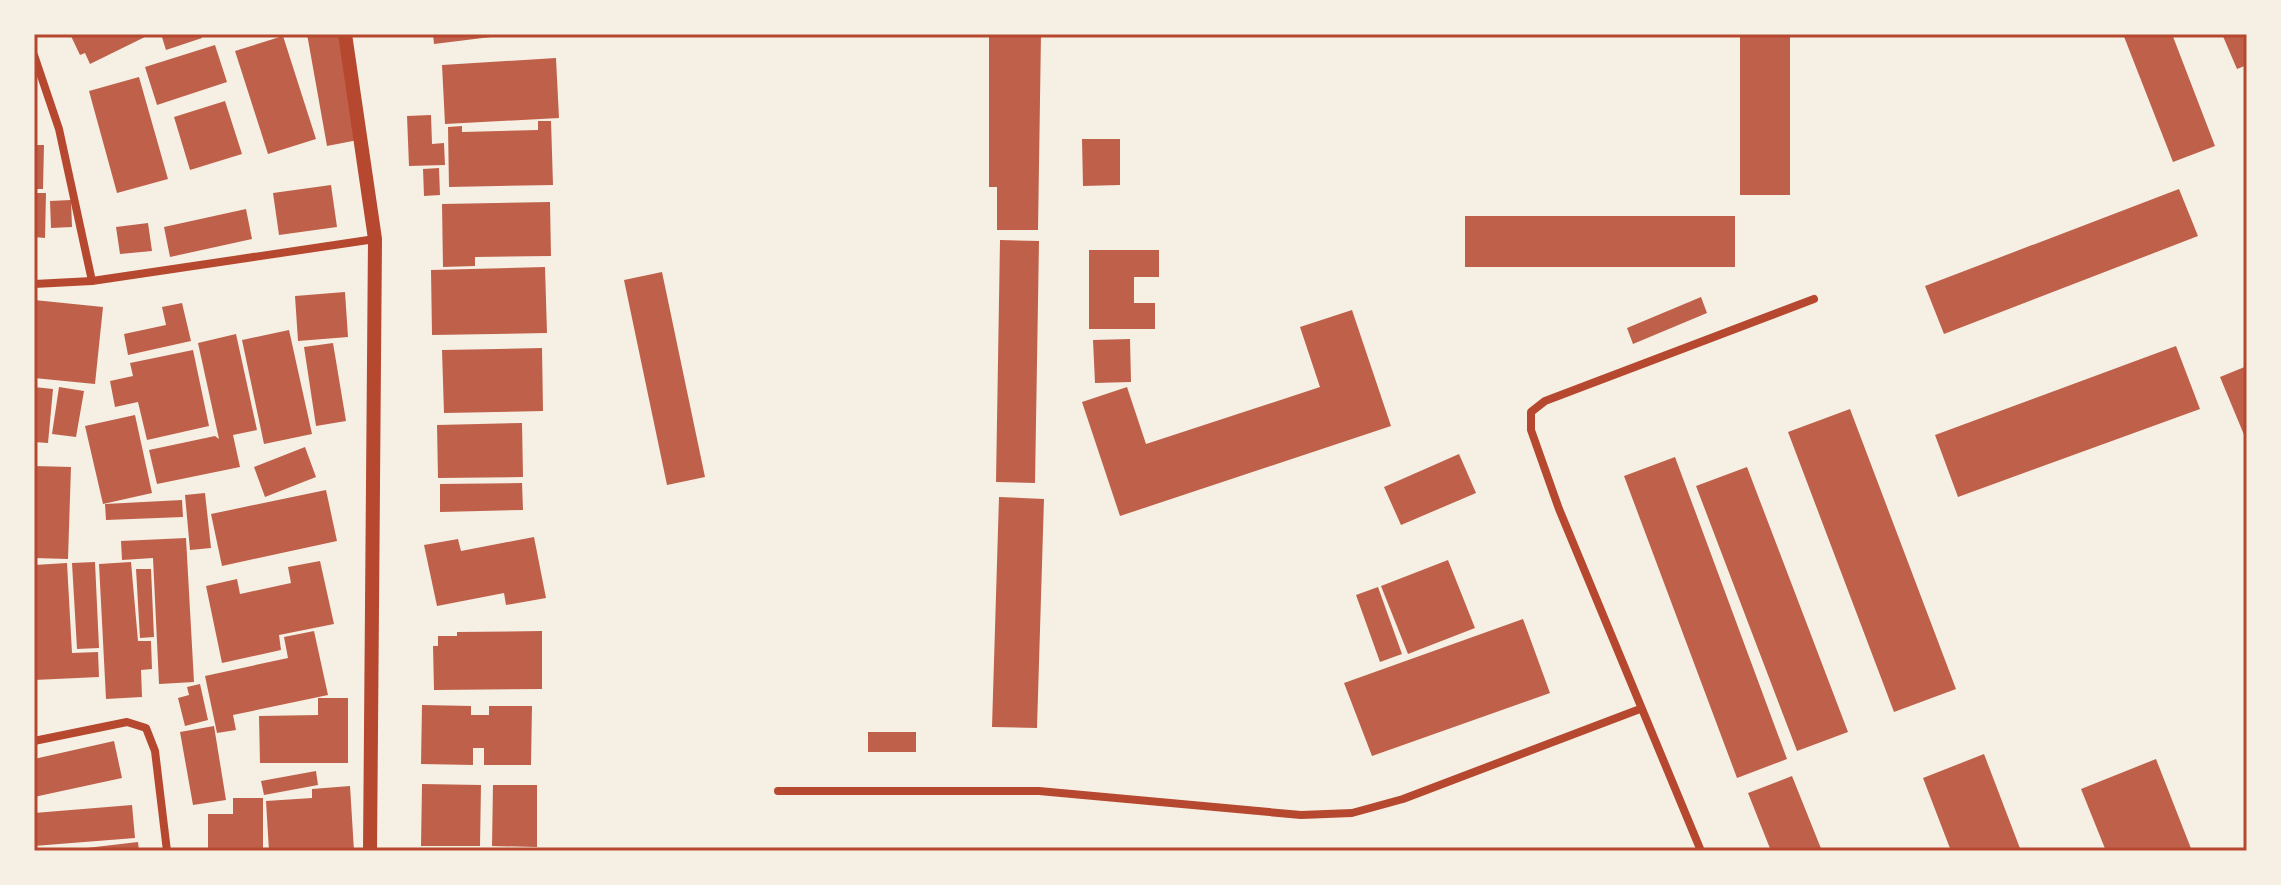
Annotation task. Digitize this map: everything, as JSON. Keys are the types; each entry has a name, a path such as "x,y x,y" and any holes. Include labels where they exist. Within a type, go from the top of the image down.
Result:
{"street":[{"path":"345,34 375,239 370,851"},
{"path":"34,55 59,129 92,281"},
{"path":"34,284 92,281 375,239"},
{"path":"1701,851 1559,509 1531,430 1531,412 1545,401 1814,299"},
{"path":"778,791 1039,791 1301,815 1352,813 1403,799 1640,709"},
{"path":"34,741 127,722 146,728 155,751 167,851"}],"building":[{"path":"70,34 151,34 90,64 85,53 80,55"},
{"path":"161,34 201,34 202,38 166,50"},
{"path":"307,34 341,34 358,140 327,146"},
{"path":"433,34 498,34 499,36 434,44"},
{"path":"989,34 1041,34 1038,230 997,230 997,187 989,187"},
{"path":"1740,34 1790,34 1790,195 1740,195"},
{"path":"2123,34 2172,34 2215,146 2173,162"},
{"path":"2222,34 2247,34 2247,65 2237,69"},
{"path":"283,36 316,139 268,154 235,51"},
{"path":"215,45 227,82 157,105 145,67"},
{"path":"556,58 559,118 445,124 442,65"},
{"path":"139,77 168,179 117,193 89,91"},
{"path":"225,101 242,154 190,170 174,117"},
{"path":"431,115 432,144 444,143 445,165 409,166 407,116"},
{"path":"538,121 551,121 553,185 449,187 448,127 462,126 462,132 538,130"},
{"path":"1082,139 1120,139 1120,185 1083,186"},
{"path":"34,145 44,145 43,189 34,189"},
{"path":"439,168 440,195 424,196 423,169"},
{"path":"331,185 337,227 279,235 273,193"},
{"path":"2179,189 2198,236 1944,334 1925,286"},
{"path":"34,193 46,193 45,238 34,237"},
{"path":"71,200 72,227 51,228 50,201"},
{"path":"550,202 551,256 475,257 475,266 443,267 442,204"},
{"path":"246,209 252,239 170,257 164,227"},
{"path":"1465,216 1735,216 1735,267 1465,267"},
{"path":"148,223 152,251 120,254 116,227"},
{"path":"1000,240 1039,241 1035,483 996,482"},
{"path":"1089,250 1159,250 1159,277 1134,277 1134,303 1155,303 1155,329 1089,329"},
{"path":"545,267 547,333 432,335 431,270"},
{"path":"662,272 705,477 667,485 624,280"},
{"path":"345,292 348,337 298,341 295,296"},
{"path":"1701,297 1707,313 1633,344 1627,328"},
{"path":"34,300 103,307 95,384 34,378"},
{"path":"182,303 191,341 128,355 124,334 166,325 162,307"},
{"path":"1352,310 1391,426 1120,516 1082,402 1127,387 1146,444 1320,387 1300,327"},
{"path":"289,330 312,434 264,444 242,340"},
{"path":"236,334 257,430 233,435 240,467 157,484 149,450 215,436 219,439 198,343"},
{"path":"1130,339 1131,382 1095,383 1093,340"},
{"path":"333,343 346,421 316,426 304,347"},
{"path":"2176,346 2200,409 1958,497 1935,435"},
{"path":"542,348 543,411 444,413 442,350"},
{"path":"193,350 209,426 147,440 138,402 115,407 110,381 133,376 130,363"},
{"path":"2247,366 2247,442 2220,377"},
{"path":"34,387 53,389 48,443 34,442"},
{"path":"59,387 84,391 76,437 52,434"},
{"path":"1850,409 1956,689 1894,712 1788,432"},
{"path":"135,415 152,493 103,504 85,426"},
{"path":"522,423 523,477 438,478 437,425"},
{"path":"305,447 316,477 265,497 254,467"},
{"path":"1459,454 1476,493 1401,525 1384,487"},
{"path":"1675,457 1787,759 1737,778 1624,476"},
{"path":"34,466 71,467 68,559 34,558"},
{"path":"1747,467 1848,732 1797,751 1696,486"},
{"path":"522,483 523,510 440,512 440,484"},
{"path":"326,490 337,541 222,566 211,514"},
{"path":"205,493 211,548 190,550 185,495"},
{"path":"999,497 1044,499 1037,728 992,727"},
{"path":"182,500 183,517 106,520 105,504"},
{"path":"534,537 546,598 506,605 504,593 437,606 424,545 458,539 461,551"},
{"path":"186,538 194,682 159,684 153,558 122,560 121,541"},
{"path":"1448,560 1475,628 1408,654 1381,586"},
{"path":"320,561 334,624 279,635 281,650 222,663 206,586 237,579 240,594 291,583 288,567"},
{"path":"95,562 99,648 77,649 72,563"},
{"path":"131,562 138,641 151,641 152,669 141,670 142,697 106,699 99,564"},
{"path":"67,563 72,653 98,652 99,677 34,680 34,565"},
{"path":"136,569 151,569 154,637 140,638"},
{"path":"1378,587 1402,654 1380,662 1356,595"},
{"path":"1523,619 1550,693 1372,756 1344,683"},
{"path":"314,631 328,695 233,715 236,730 217,733 205,676 288,658 284,637"},
{"path":"542,631 542,689 434,690 433,646 438,646 438,636 457,636 457,632"},
{"path":"200,684 208,720 185,726 178,698 189,695 187,687"},
{"path":"318,698 348,698 348,763 260,763 259,716 318,715"},
{"path":"422,705 471,706 471,715 489,715 489,706 532,706 531,765 484,765 484,748 473,748 473,765 421,764"},
{"path":"214,726 226,800 193,805 180,732"},
{"path":"868,732 916,732 916,752 868,752"},
{"path":"114,741 122,778 34,797 34,759"},
{"path":"1984,754 2021,851 1951,851 1923,778"},
{"path":"2156,759 2192,851 2106,851 2081,789"},
{"path":"316,771 318,785 264,795 261,781"},
{"path":"1792,776 1822,851 1771,851 1748,793"},
{"path":"422,784 481,785 480,846 421,846"},
{"path":"493,785 537,785 537,847 492,846"},
{"path":"350,786 354,851 269,851 266,801 312,798 312,789"},
{"path":"233,798 263,798 263,851 208,851 208,814 233,814"},
{"path":"132,805 135,838 34,846 34,813"},
{"path":"138,842 139,851 78,851 78,849"}]}
